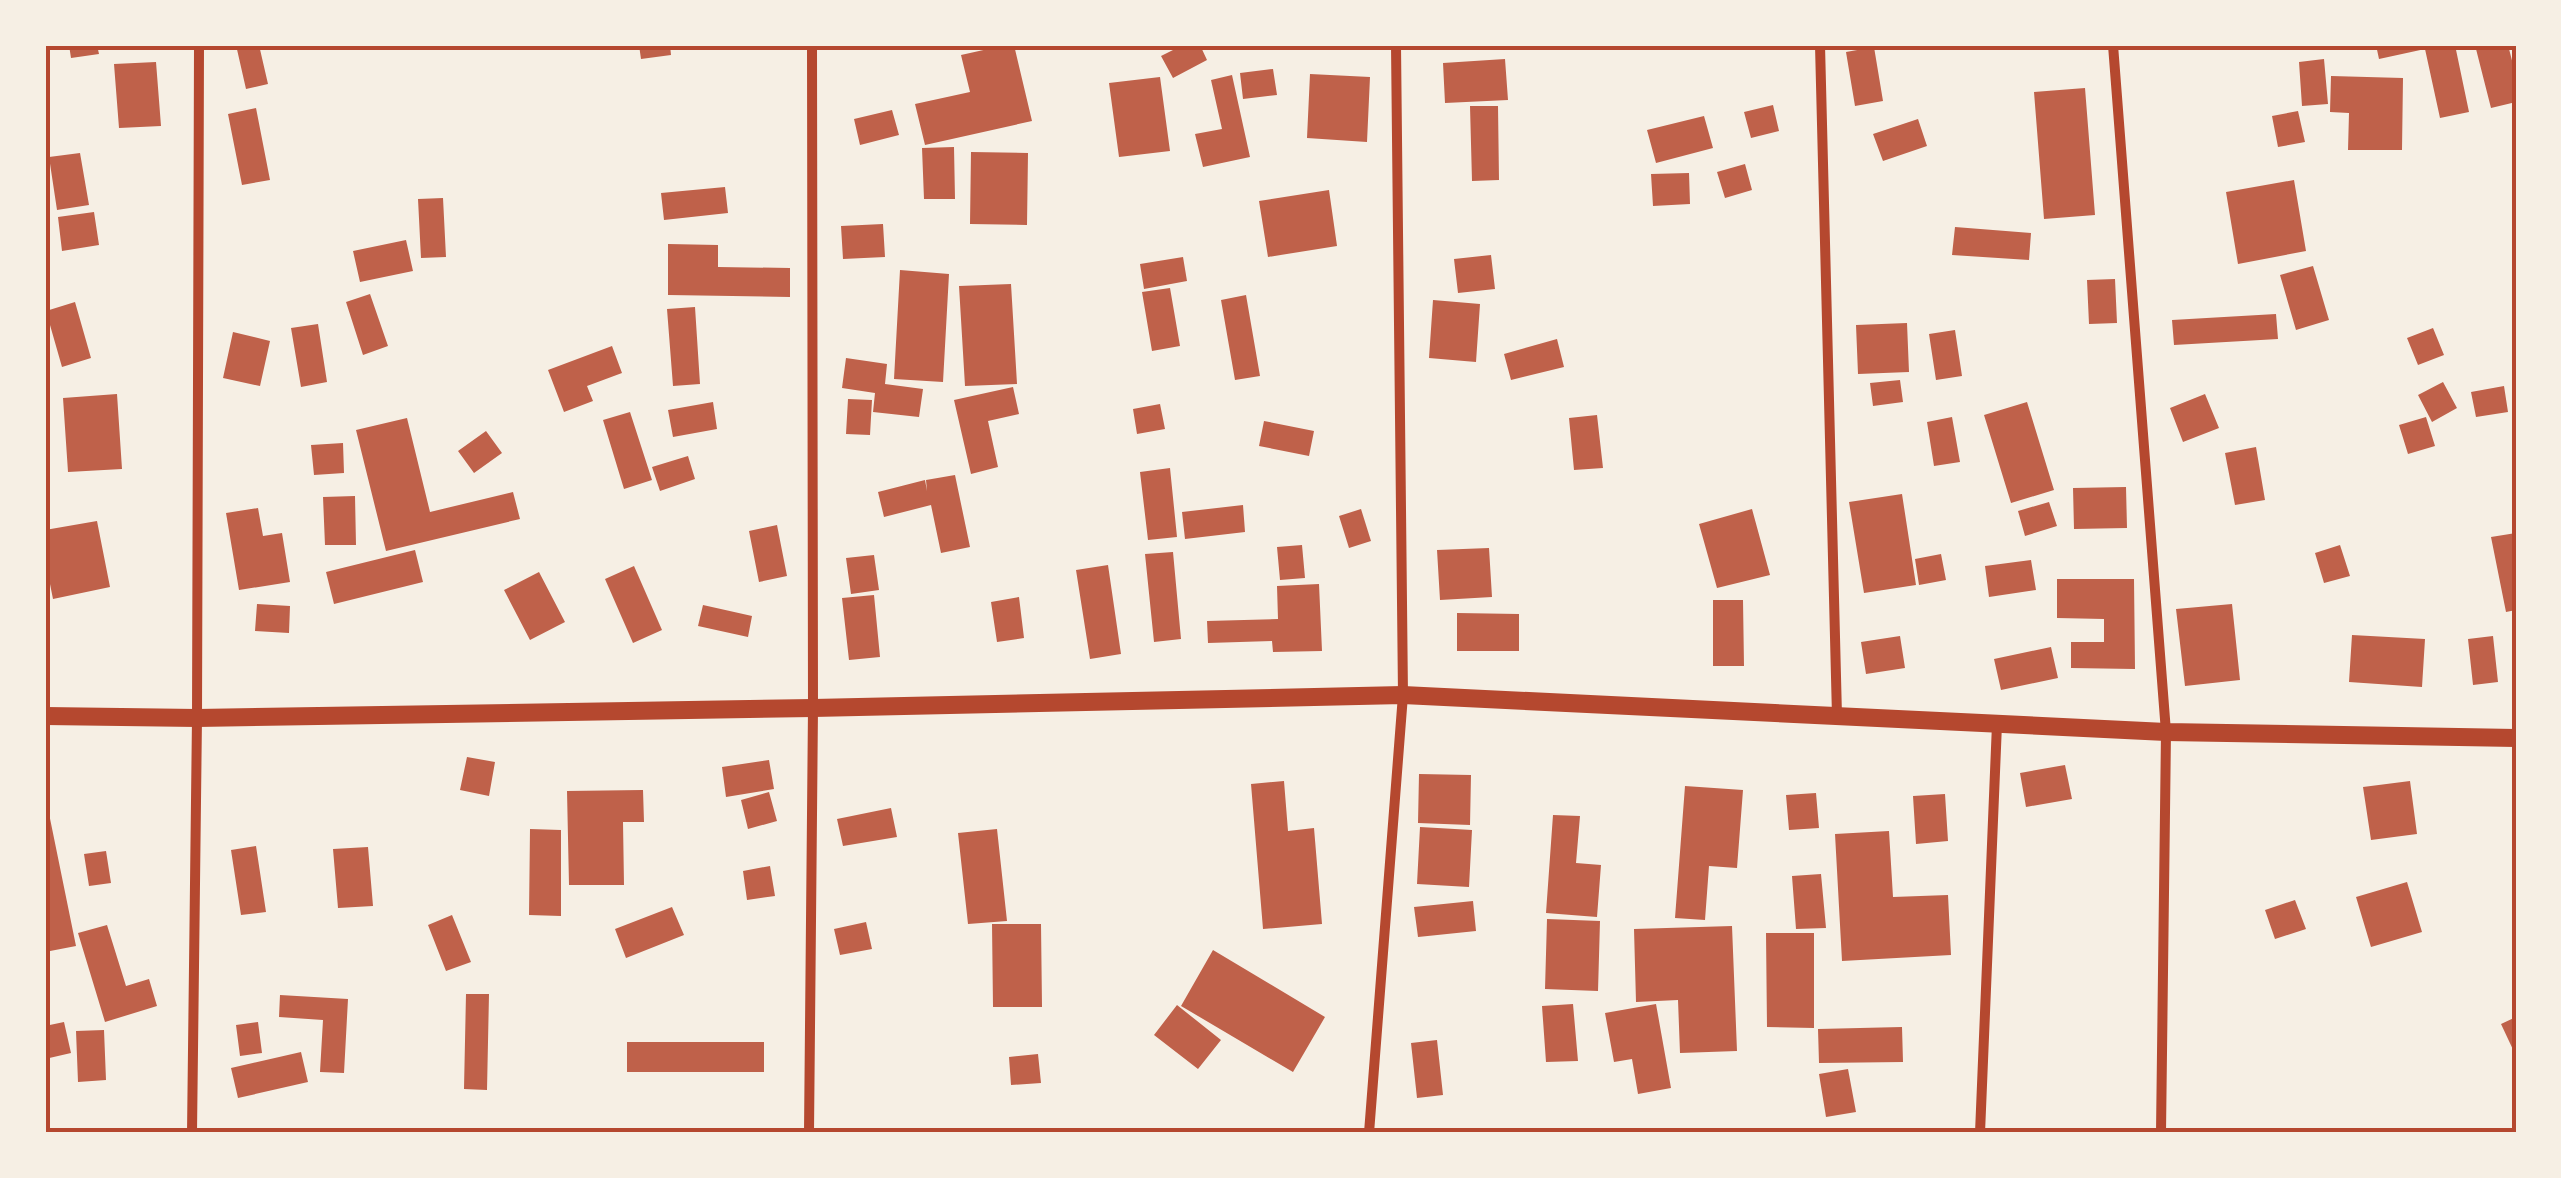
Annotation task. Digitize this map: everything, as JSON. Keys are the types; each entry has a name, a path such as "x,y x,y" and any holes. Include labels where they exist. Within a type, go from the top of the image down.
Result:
{"street":[{"path":"192,1133 199,45"},
{"path":"809,1133 812,45"},
{"path":"1369,1133 1403,695 1396,45"},
{"path":"1820,45 1837,716"},
{"path":"2113,45 2166,732 2161,1133"},
{"path":"45,716 197,718 1403,695 2166,732 2516,738"},
{"path":"1980,1133 1997,724"}],"building":[{"path":"69,45 97,45 99,54 71,58"},
{"path":"236,45 259,45 268,84 246,89"},
{"path":"639,45 670,45 671,55 641,59"},
{"path":"1014,45 1032,121 925,145 915,104 970,92 961,55"},
{"path":"1183,45 1200,45 1207,60 1173,78 1161,56"},
{"path":"2376,45 2455,45 2469,112 2440,118 2425,49 2379,59"},
{"path":"2508,45 2516,76 2516,102 2491,108 2476,49"},
{"path":"1874,47 1883,101 1855,106 1846,52"},
{"path":"1505,59 1508,100 1445,103 1443,63"},
{"path":"2324,59 2328,104 2302,106 2299,62"},
{"path":"156,62 161,126 119,128 114,64"},
{"path":"1273,69 1277,95 1243,99 1240,73"},
{"path":"1310,74 1370,77 1367,142 1307,138"},
{"path":"1232,75 1250,157 1203,167 1195,134 1222,129 1211,80"},
{"path":"2331,76 2403,78 2402,150 2348,150 2349,113 2330,112"},
{"path":"1160,77 1170,151 1119,157 1109,83"},
{"path":"2085,88 2095,215 2044,219 2034,92"},
{"path":"1773,105 1779,131 1751,138 1744,112"},
{"path":"1470,106 1498,106 1499,180 1472,181"},
{"path":"256,108 270,180 242,185 228,114"},
{"path":"892,110 899,135 860,145 854,119"},
{"path":"2298,111 2305,142 2278,147 2272,116"},
{"path":"1704,116 1713,148 1656,163 1647,130"},
{"path":"1918,119 1927,146 1883,161 1873,134"},
{"path":"954,147 955,199 924,199 922,148"},
{"path":"971,152 1028,153 1027,225 970,224"},
{"path":"80,153 89,205 57,210 49,157"},
{"path":"1745,164 1752,190 1725,198 1717,172"},
{"path":"1689,173 1690,204 1653,206 1651,174"},
{"path":"2294,180 2306,251 2238,264 2226,192"},
{"path":"725,187 728,213 664,220 661,193"},
{"path":"1329,190 1337,246 1268,257 1259,201"},
{"path":"443,198 446,257 421,258 418,199"},
{"path":"94,212 99,245 62,251 58,217"},
{"path":"883,224 885,257 843,259 841,226"},
{"path":"1955,227 2031,233 2029,260 1952,255"},
{"path":"406,240 413,271 360,282 353,251"},
{"path":"668,244 718,245 718,267 790,268 790,297 668,295"},
{"path":"1491,255 1495,289 1458,293 1454,259"},
{"path":"1183,257 1187,281 1144,289 1140,264"},
{"path":"2313,266 2329,320 2296,330 2280,275"},
{"path":"900,270 949,274 943,382 894,379"},
{"path":"2115,279 2117,323 2089,324 2087,280"},
{"path":"1011,284 1017,384 965,386 959,286"},
{"path":"1170,288 1180,346 1152,351 1142,292"},
{"path":"370,294 388,346 363,355 346,302"},
{"path":"1246,295 1260,376 1235,380 1221,300"},
{"path":"1433,300 1480,304 1476,362 1429,358"},
{"path":"75,302 91,358 62,367 46,311"},
{"path":"695,307 700,384 673,386 667,309"},
{"path":"2276,314 2278,339 2174,345 2172,320"},
{"path":"1907,323 1909,372 1858,374 1856,325"},
{"path":"318,324 327,382 301,387 291,328"},
{"path":"2433,328 2444,355 2418,365 2407,338"},
{"path":"1955,330 1962,376 1936,380 1929,334"},
{"path":"233,332 270,341 260,386 223,378"},
{"path":"1557,339 1564,367 1511,380 1504,354"},
{"path":"612,346 622,373 587,386 593,401 564,412 548,370"},
{"path":"846,358 887,364 885,384 923,389 919,417 873,412 875,393 842,388"},
{"path":"1900,380 1903,402 1873,406 1870,383"},
{"path":"2443,382 2457,408 2432,422 2418,395"},
{"path":"2504,386 2508,412 2476,417 2471,392"},
{"path":"1013,387 1019,414 988,421 998,467 971,474 954,400"},
{"path":"117,394 122,469 68,472 63,398"},
{"path":"2205,394 2219,428 2183,442 2170,408"},
{"path":"848,399 872,400 870,435 846,434"},
{"path":"713,402 717,429 673,437 668,410"},
{"path":"2027,402 2054,490 2011,503 1984,415"},
{"path":"1160,404 1165,429 1137,434 1133,409"},
{"path":"630,412 652,480 624,489 603,420"},
{"path":"1597,415 1603,468 1574,470 1569,418"},
{"path":"1952,417 1960,462 1934,466 1927,422"},
{"path":"2426,417 2435,446 2408,454 2399,425"},
{"path":"407,418 430,512 513,492 520,519 386,551 356,430"},
{"path":"1264,421 1314,431 1309,456 1259,446"},
{"path":"486,431 502,453 474,473 458,451"},
{"path":"343,443 344,473 314,475 311,445"},
{"path":"2256,447 2265,500 2235,505 2225,453"},
{"path":"688,456 695,479 660,491 652,467"},
{"path":"1170,468 1177,537 1148,540 1140,472"},
{"path":"955,475 970,547 941,553 931,505 884,517 878,492 925,480 927,491 926,480"},
{"path":"2126,487 2127,528 2074,529 2073,488"},
{"path":"1902,494 1916,585 1864,593 1849,502"},
{"path":"355,496 356,545 325,545 323,497"},
{"path":"2049,502 2057,526 2025,536 2018,511"},
{"path":"1243,505 1245,532 1185,539 1182,512"},
{"path":"258,508 263,536 282,533 290,582 239,590 226,513"},
{"path":"1361,509 1371,541 1349,548 1339,516"},
{"path":"1752,509 1770,575 1717,588 1699,524"},
{"path":"97,521 110,587 53,599 45,559 45,530"},
{"path":"777,525 787,576 759,582 749,531"},
{"path":"2516,533 2516,610 2506,612 2491,537"},
{"path":"1302,545 1305,578 1280,580 1277,547"},
{"path":"2340,545 2350,576 2324,583 2315,553"},
{"path":"1489,548 1492,597 1440,600 1437,550"},
{"path":"415,550 423,582 334,604 326,572"},
{"path":"1173,552 1181,639 1154,642 1145,554"},
{"path":"1941,554 1946,580 1919,585 1915,559"},
{"path":"874,555 879,590 851,594 846,558"},
{"path":"2031,560 2036,590 1989,597 1985,566"},
{"path":"1108,565 1121,654 1090,659 1076,570"},
{"path":"634,566 662,630 633,643 605,579"},
{"path":"539,572 565,622 530,640 504,590"},
{"path":"2057,579 2134,579 2135,669 2071,668 2071,642 2104,642 2104,619 2057,618"},
{"path":"1319,584 1322,651 1273,652 1272,641 1208,643 1207,621 1278,619 1277,586"},
{"path":"874,595 880,657 849,660 842,598"},
{"path":"1019,597 1024,638 997,642 991,602"},
{"path":"1713,600 1743,600 1744,666 1713,666"},
{"path":"257,604 290,606 289,633 255,631"},
{"path":"2232,604 2240,680 2185,686 2176,609"},
{"path":"703,605 752,616 748,637 698,626"},
{"path":"1457,613 1519,614 1519,651 1457,651"},
{"path":"2352,635 2425,639 2422,687 2349,682"},
{"path":"1900,636 1905,668 1866,674 1861,642"},
{"path":"2493,636 2498,682 2473,685 2468,639"},
{"path":"2051,647 2058,678 2001,690 1994,659"},
{"path":"467,757 495,762 489,796 460,790"},
{"path":"769,760 774,789 726,797 722,767"},
{"path":"2065,765 2072,799 2026,807 2020,773"},
{"path":"1419,774 1471,775 1470,825 1418,823"},
{"path":"1284,781 1288,831 1314,828 1322,924 1263,929 1251,784"},
{"path":"2410,781 2417,834 2371,840 2363,787"},
{"path":"1685,786 1743,790 1737,868 1709,866 1705,920 1675,918"},
{"path":"643,790 644,822 623,822 624,885 569,885 567,791"},
{"path":"769,792 777,821 748,829 741,800"},
{"path":"1816,793 1819,828 1789,830 1786,795"},
{"path":"45,794 76,946 45,952"},
{"path":"1945,794 1948,841 1916,844 1913,796"},
{"path":"891,808 897,837 843,846 837,819"},
{"path":"1553,815 1580,816 1576,863 1601,865 1597,917 1546,913"},
{"path":"1420,827 1472,830 1469,887 1417,884"},
{"path":"530,829 561,830 561,916 529,915"},
{"path":"997,829 1007,921 968,924 958,833"},
{"path":"1889,831 1893,897 1948,895 1951,955 1842,961 1835,834"},
{"path":"256,846 266,912 241,915 231,850"},
{"path":"368,847 373,906 338,908 333,849"},
{"path":"106,851 111,883 89,886 84,854"},
{"path":"770,866 775,896 747,900 743,871"},
{"path":"1821,874 1826,928 1796,929 1792,876"},
{"path":"2407,882 2422,932 2371,947 2356,897"},
{"path":"2295,900 2306,929 2275,939 2265,910"},
{"path":"1473,901 1476,931 1418,937 1414,907"},
{"path":"672,907 684,935 626,958 615,929"},
{"path":"452,915 471,962 446,971 428,925"},
{"path":"1547,919 1600,921 1598,991 1545,989"},
{"path":"866,922 872,949 840,955 834,929"},
{"path":"992,924 1041,924 1042,1007 993,1007"},
{"path":"107,925 126,986 149,979 157,1006 105,1022 78,933"},
{"path":"1732,926 1737,1051 1680,1053 1678,1000 1636,1002 1634,929"},
{"path":"1766,933 1814,933 1814,1028 1767,1027"},
{"path":"1213,950 1325,1017 1293,1072 1181,1006"},
{"path":"466,994 489,994 487,1090 464,1089"},
{"path":"280,995 348,999 344,1073 320,1072 323,1020 279,1017"},
{"path":"1573,1004 1578,1061 1546,1062 1542,1006"},
{"path":"1656,1004 1671,1088 1638,1094 1632,1059 1614,1062 1605,1013"},
{"path":"1177,1005 1221,1040 1198,1069 1154,1035"},
{"path":"2516,1017 2516,1056 2501,1024"},
{"path":"64,1022 71,1053 45,1059 45,1026"},
{"path":"258,1022 262,1053 240,1056 236,1025"},
{"path":"1902,1027 1903,1062 1819,1063 1818,1029"},
{"path":"104,1030 106,1080 78,1082 76,1031"},
{"path":"1437,1040 1443,1095 1417,1098 1411,1043"},
{"path":"627,1042 764,1042 764,1072 627,1072"},
{"path":"301,1052 308,1082 238,1098 231,1068"},
{"path":"1038,1054 1041,1083 1011,1085 1009,1057"},
{"path":"1848,1069 1856,1112 1826,1117 1819,1074"}]}
